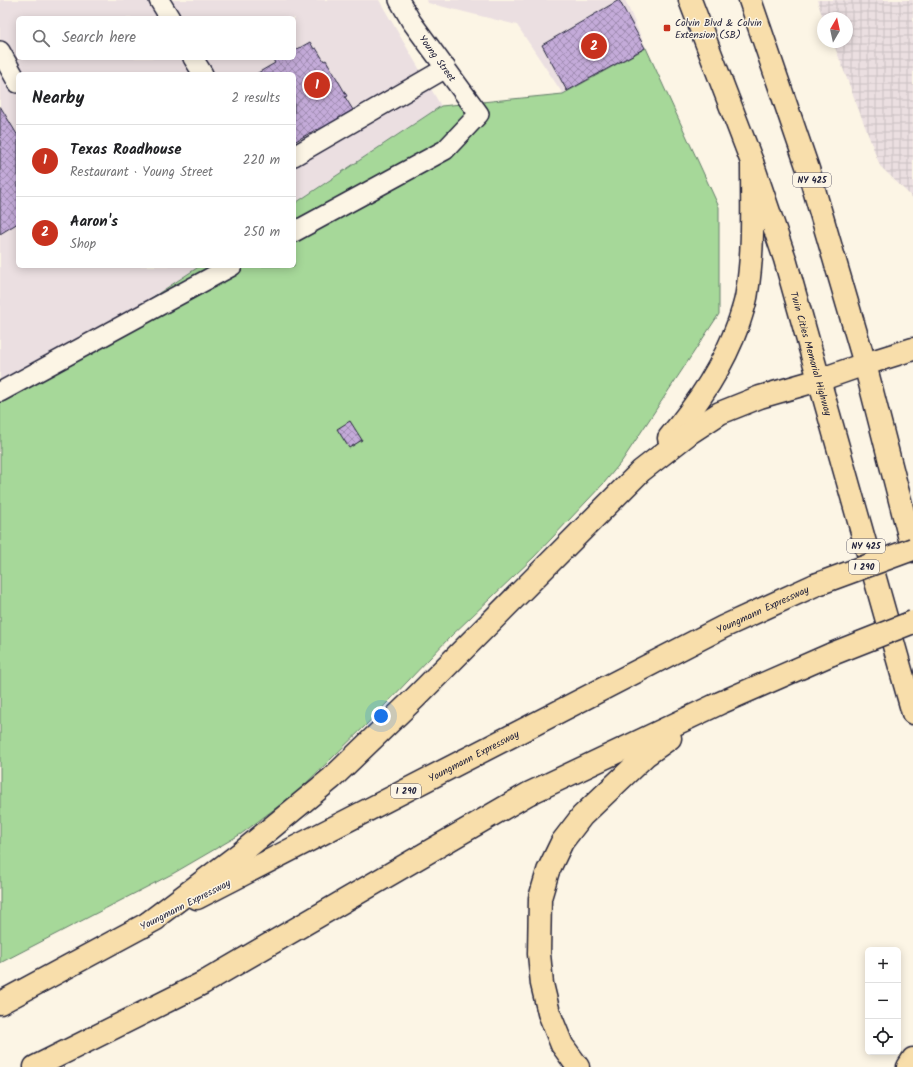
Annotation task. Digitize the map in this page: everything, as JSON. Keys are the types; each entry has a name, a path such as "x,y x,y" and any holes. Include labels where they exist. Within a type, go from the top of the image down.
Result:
{"main road":[{"name":"Twin Cities Memorial Highway","path":"690,0 752,162 785,259 913,713"},
{"name":"NY 425","path":"750,0 808,169 865,364 913,550"},
{"path":"144,926 242,852 332,778 415,698 641,471 683,421 709,385 730,345 747,293 752,237 752,162"},
{"path":"641,471 691,432 720,413 760,397 820,380 913,349"},
{"name":"Youngmann Expressway","path":"0,1003 144,926 716,631 815,585 913,550"},
{"path":"35,1067 203,983 528,794 720,703 832,654 913,622"},
{"path":"578,1067 562,1045 549,1013 542,984 538,954 538,924 540,898 548,871 562,842 582,816 646,755 720,703"},
{"path":"908,1067 913,1059"}],"street":[{"path":"160,0 169,16"},
{"name":"Young Street","path":"296,231 445,150 479,114 411,21 399,0"},
{"path":"0,51 16,79"},
{"path":"195,60 202,72"},
{"path":"296,155 446,68"},
{"path":"0,392 228,268"}],"shaded area":[{"path":"0,0 379,0 441,106 296,203 296,72 16,72 16,268 197,268 0,398"},
{"path":"427,0 625,0 646,48 563,94 517,25 428,3"},
{"path":"817,0 913,0 913,198 880,166 835,48 853,48 853,12 821,12"}],"green space":[{"path":"646,48 719,207 719,314 622,461 604,483 534,557 450,637 366,725 296,793 241,834 174,873 0,963 0,398 197,268 296,268 296,203 441,106 563,94"}],"building":[{"path":"619,0 645,48 567,91 542,45"},
{"path":"310,42 314,49 316,48 324,61 326,60 347,96 345,97 353,110 318,131 317,129 296,141 296,72 259,72 275,63 273,60 296,60 296,50"},
{"path":"0,106 16,133 16,224 0,234"},
{"path":"350,421 362,440 349,448 337,429"}],"place":[{"name":"Colvin Blvd & Colvin Extension (SB)","path":"667,28"},
{"name":"Aaron's","path":"594,46"},
{"name":"Texas Roadhouse","path":"317,85"}]}
